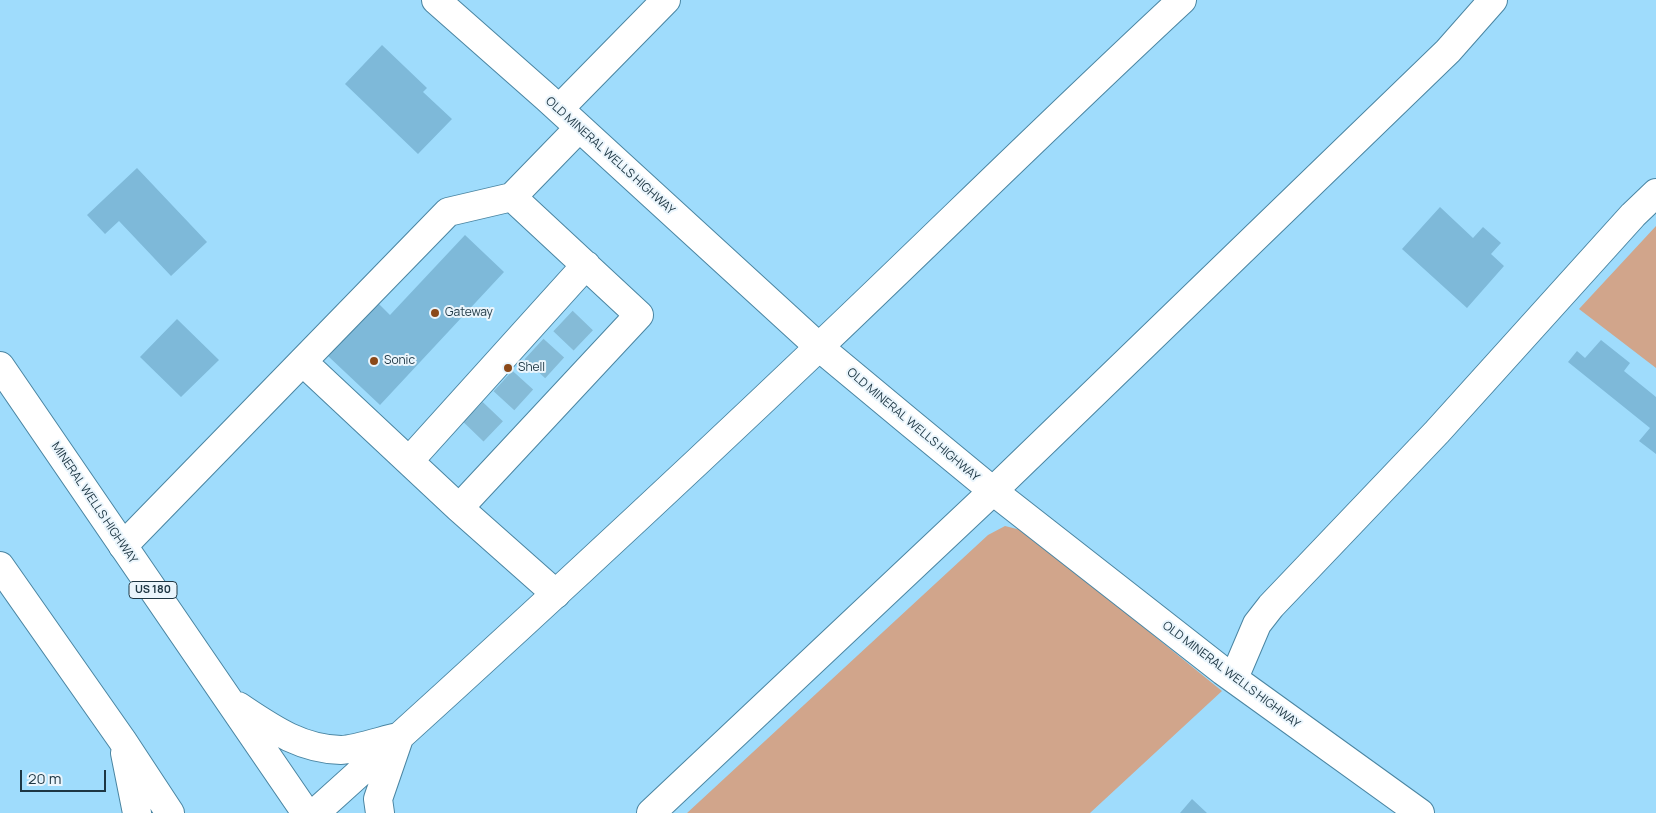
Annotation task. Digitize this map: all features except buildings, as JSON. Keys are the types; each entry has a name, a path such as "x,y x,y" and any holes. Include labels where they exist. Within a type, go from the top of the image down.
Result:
{"main road":[{"name":"OLD MINERAL WELLS HIGHWAY","path":"436,0 820,347 994,492 1234,678 1420,813"},
{"path":"559,110 666,0"},
{"path":"314,813 556,594 820,347 1100,76 1182,0"},
{"path":"651,813 994,492 1448,51 1493,0"},
{"path":"123,546 448,212 512,197 579,128"},
{"path":"1234,678 1257,624 1271,606 1437,432 1632,215 1656,192"},
{"path":"459,508 505,442 534,409 592,348 639,315 512,197"},
{"path":"409,461 467,407 555,314 586,265"},
{"path":"303,362 459,508 556,594"},
{"name":"MINERAL WELLS HIGHWAY","path":"0,366 306,813"},
{"path":"0,566 122,740 170,813"},
{"path":"228,699 282,735 308,745 342,750 400,737"},
{"path":"380,813 378,799 400,737"},
{"path":"122,740 137,813"}],"shaded area":[{"path":"1656,226 1656,368 1579,309"},
{"path":"1005,526 1025,531 1222,691 1090,813 687,813 988,535"}],"tunnel":[{"path":"563,321 584,341"},
{"path":"534,349 558,371"},
{"path":"503,381 525,401"},
{"path":"473,412 497,435"}],"place":[{"name":"Gateway","path":"435,313"},
{"name":"Sonic","path":"374,361"},
{"name":"Shell","path":"508,368"}]}
